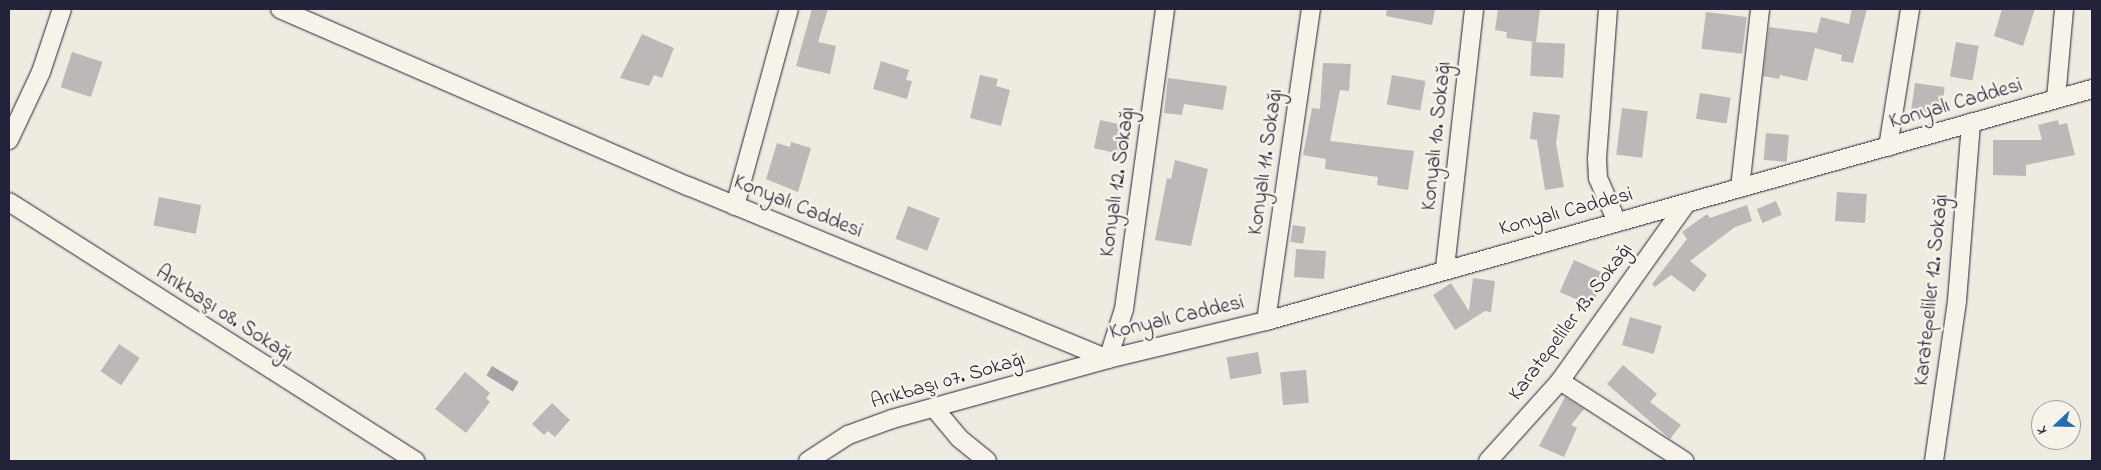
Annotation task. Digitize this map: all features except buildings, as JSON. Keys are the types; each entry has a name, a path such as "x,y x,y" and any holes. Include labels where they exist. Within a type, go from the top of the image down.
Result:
{"street":[{"path":"9,140 41,72 62,9"},
{"name":"Konyalı Caddesi","path":"280,9 735,206 1108,359 1266,321 1445,268 1684,205 2092,89"},
{"path":"735,206 789,9"},
{"name":"Konyalı 12. Sokağı","path":"1108,359 1124,309 1164,9"},
{"name":"Konyalı 11. Sokağı","path":"1266,321 1311,9"},
{"name":"Konyalı 10. Sokağı","path":"1445,268 1474,9"},
{"path":"1608,9 1597,159 1602,188 1617,222"},
{"path":"1740,188 1760,9"},
{"path":"1888,147 1910,9"},
{"path":"2056,99 2064,9"},
{"name":"Karatepeliler 12. Sokağı","path":"1934,461 1957,302 1971,123"},
{"name":"Arıkbaşı 08. Sokağı","path":"9,202 415,461"},
{"name":"Karatepeliler 13. Sokağı","path":"1488,461 1560,381 1684,205"},
{"name":"Arıkbaşı 07. Sokağı","path":"808,461 848,435 934,408 1108,359"},
{"path":"1560,381 1684,461"},
{"path":"934,408 959,438 987,461"}],"shaded area":[{"path":"492,366 519,382 513,391 486,375"}]}
